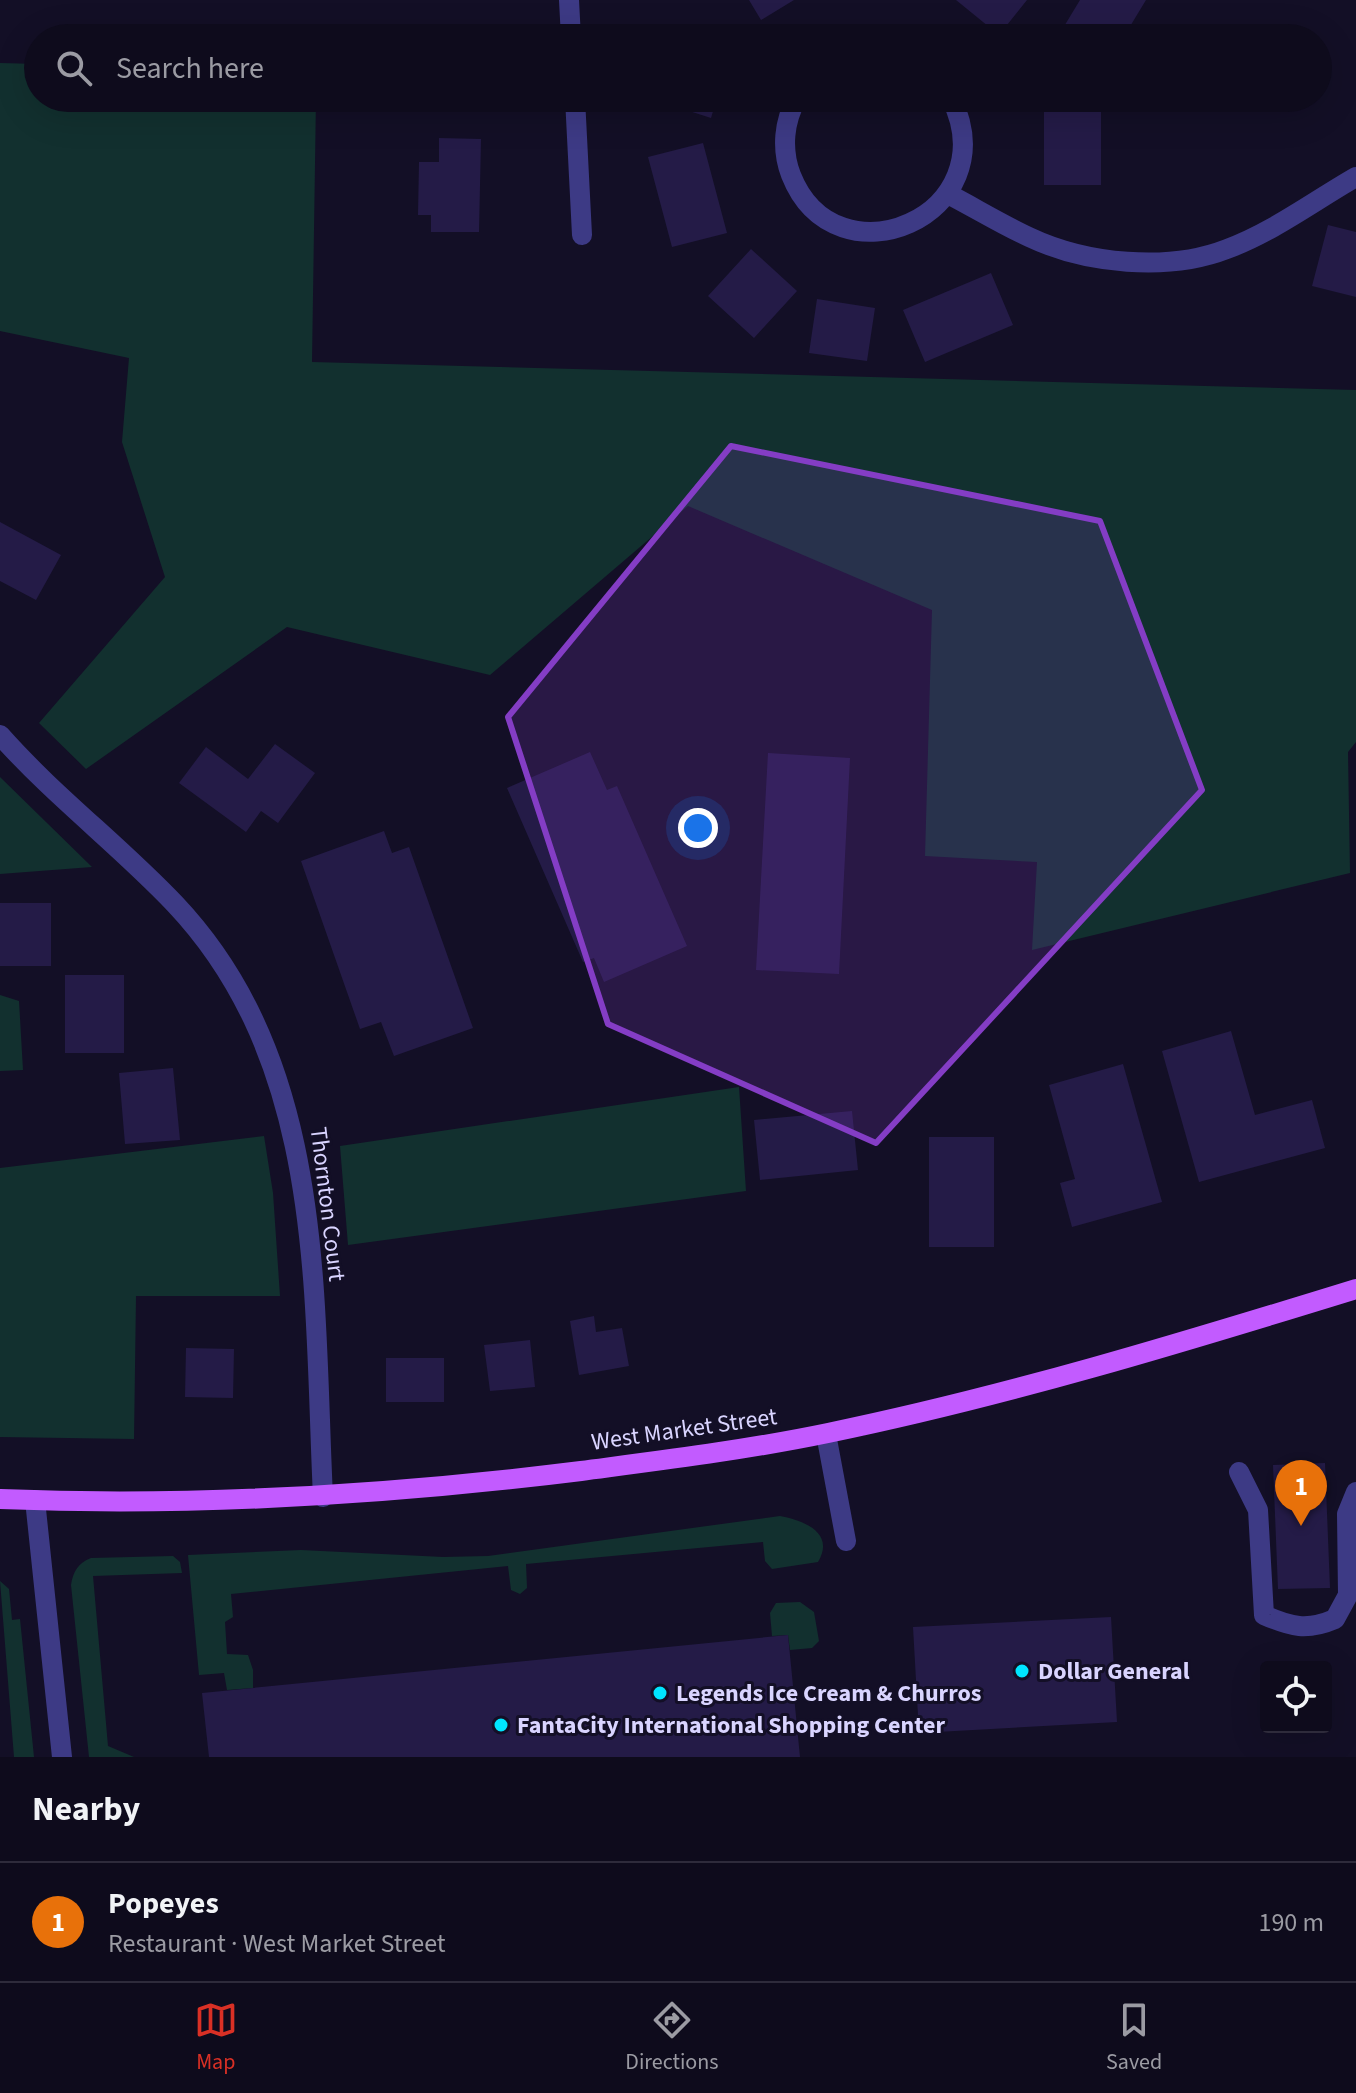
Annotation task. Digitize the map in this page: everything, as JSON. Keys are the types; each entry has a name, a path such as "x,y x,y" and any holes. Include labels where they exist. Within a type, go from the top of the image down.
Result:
{"main road":[{"name":"West Market Street","path":"0,1499 323,1497 490,1482 691,1457 826,1434 1096,1368 1356,1289"}],"street":[{"path":"569,0 570,24"},
{"path":"576,112 582,235"},
{"path":"792,112 786,128 788,167 795,186 822,216 850,229 880,232 918,221 948,194 962,157 963,138 955,112"},
{"path":"948,194 1031,238 1096,257 1137,262 1192,258 1227,250 1356,177"},
{"name":"Thornton Court","path":"0,735 176,905 214,954 268,1051 290,1116 310,1227 323,1497"},
{"path":"826,1434 846,1541"},
{"path":"1239,1472 1258,1510 1264,1615 1292,1627 1314,1628 1335,1619 1348,1595 1347,1514 1356,1492"},
{"path":"35,1500 62,1757"}],"highlighted area":[{"path":"731,446 1100,521 1202,790 876,1143 608,1024 508,717"}],"green space":[{"path":"0,63 24,64 24,112 316,112 312,362 1356,390 1356,742 1348,752 1350,873 1032,950 1037,862 925,856 932,610 688,506 490,675 287,627 86,769 39,723 165,577 122,442 129,358 0,331"},
{"path":"0,777 92,867 0,874"},
{"path":"0,995 19,1001 23,1070 0,1071"},
{"path":"739,1087 746,1191 348,1245 340,1146"},
{"path":"264,1136 273,1193 280,1296 136,1296 134,1439 0,1437 0,1168"},
{"path":"780,1516 806,1524 820,1535 823,1543 818,1562 772,1569 765,1561 763,1542 526,1564 527,1588 520,1594 511,1590 508,1566 231,1594 233,1617 225,1622 227,1654 248,1655 253,1670 253,1688 227,1690 224,1673 199,1675 188,1555 301,1550 443,1557 488,1556"},
{"path":"173,1556 180,1562 182,1573 93,1576 108,1746 134,1757 89,1757 71,1585 75,1572 79,1565 91,1558"},
{"path":"0,1581 9,1589 12,1620 20,1619 34,1757 14,1757"},
{"path":"800,1602 814,1612 819,1641 812,1648 790,1650 788,1635 772,1636 770,1613 776,1603"}],"building":[{"path":"749,0 794,0 761,20"},
{"path":"956,0 1027,0 1008,24 985,24"},
{"path":"1080,0 1146,0 1131,24 1065,24"},
{"path":"692,112 713,112 711,118"},
{"path":"1044,112 1101,112 1101,185 1044,185"},
{"path":"439,138 481,139 479,232 431,232 431,215 418,215 419,162 439,162"},
{"path":"703,143 727,233 672,247 648,157"},
{"path":"1328,225 1356,232 1356,297 1312,286"},
{"path":"751,249 797,291 754,338 708,296"},
{"path":"991,273 1013,325 925,362 903,310"},
{"path":"817,299 875,308 867,361 809,353"},
{"path":"0,522 61,555 36,600 0,581"},
{"path":"275,744 315,773 278,823 261,811 246,832 179,783 206,747 248,779"},
{"path":"590,752 607,790 617,786 687,946 604,982 594,958 583,962 507,788"},
{"path":"768,753 850,758 839,974 756,970"},
{"path":"384,831 392,853 409,847 473,1028 394,1056 381,1022 360,1029 301,861"},
{"path":"0,903 51,903 51,966 0,966"},
{"path":"65,975 124,975 124,1053 65,1053"},
{"path":"1231,1031 1255,1115 1312,1100 1325,1148 1199,1182 1162,1051"},
{"path":"1123,1064 1162,1202 1072,1227 1060,1183 1075,1179 1049,1085"},
{"path":"173,1068 180,1140 125,1144 119,1073"},
{"path":"852,1111 858,1170 760,1180 754,1120"},
{"path":"929,1137 994,1137 994,1247 929,1247"},
{"path":"594,1316 596,1332 622,1328 629,1366 579,1375 570,1321"},
{"path":"530,1340 535,1387 490,1391 484,1345"},
{"path":"186,1348 234,1349 233,1398 185,1397"},
{"path":"386,1358 444,1358 444,1402 386,1402"},
{"path":"1325,1463 1330,1588 1278,1589 1273,1465"},
{"path":"1111,1617 1117,1722 919,1733 913,1627"},
{"name":"FantaCity International Shopping Center","path":"788,1635 800,1757 209,1757 202,1693"}],"place":[{"name":"Popeyes","path":"1301,1526"},
{"name":"Dollar General","path":"1022,1671"},
{"name":"Legends Ice Cream & Churros","path":"660,1693"},
{"name":"FantaCity International Shopping Center","path":"501,1725"}]}
